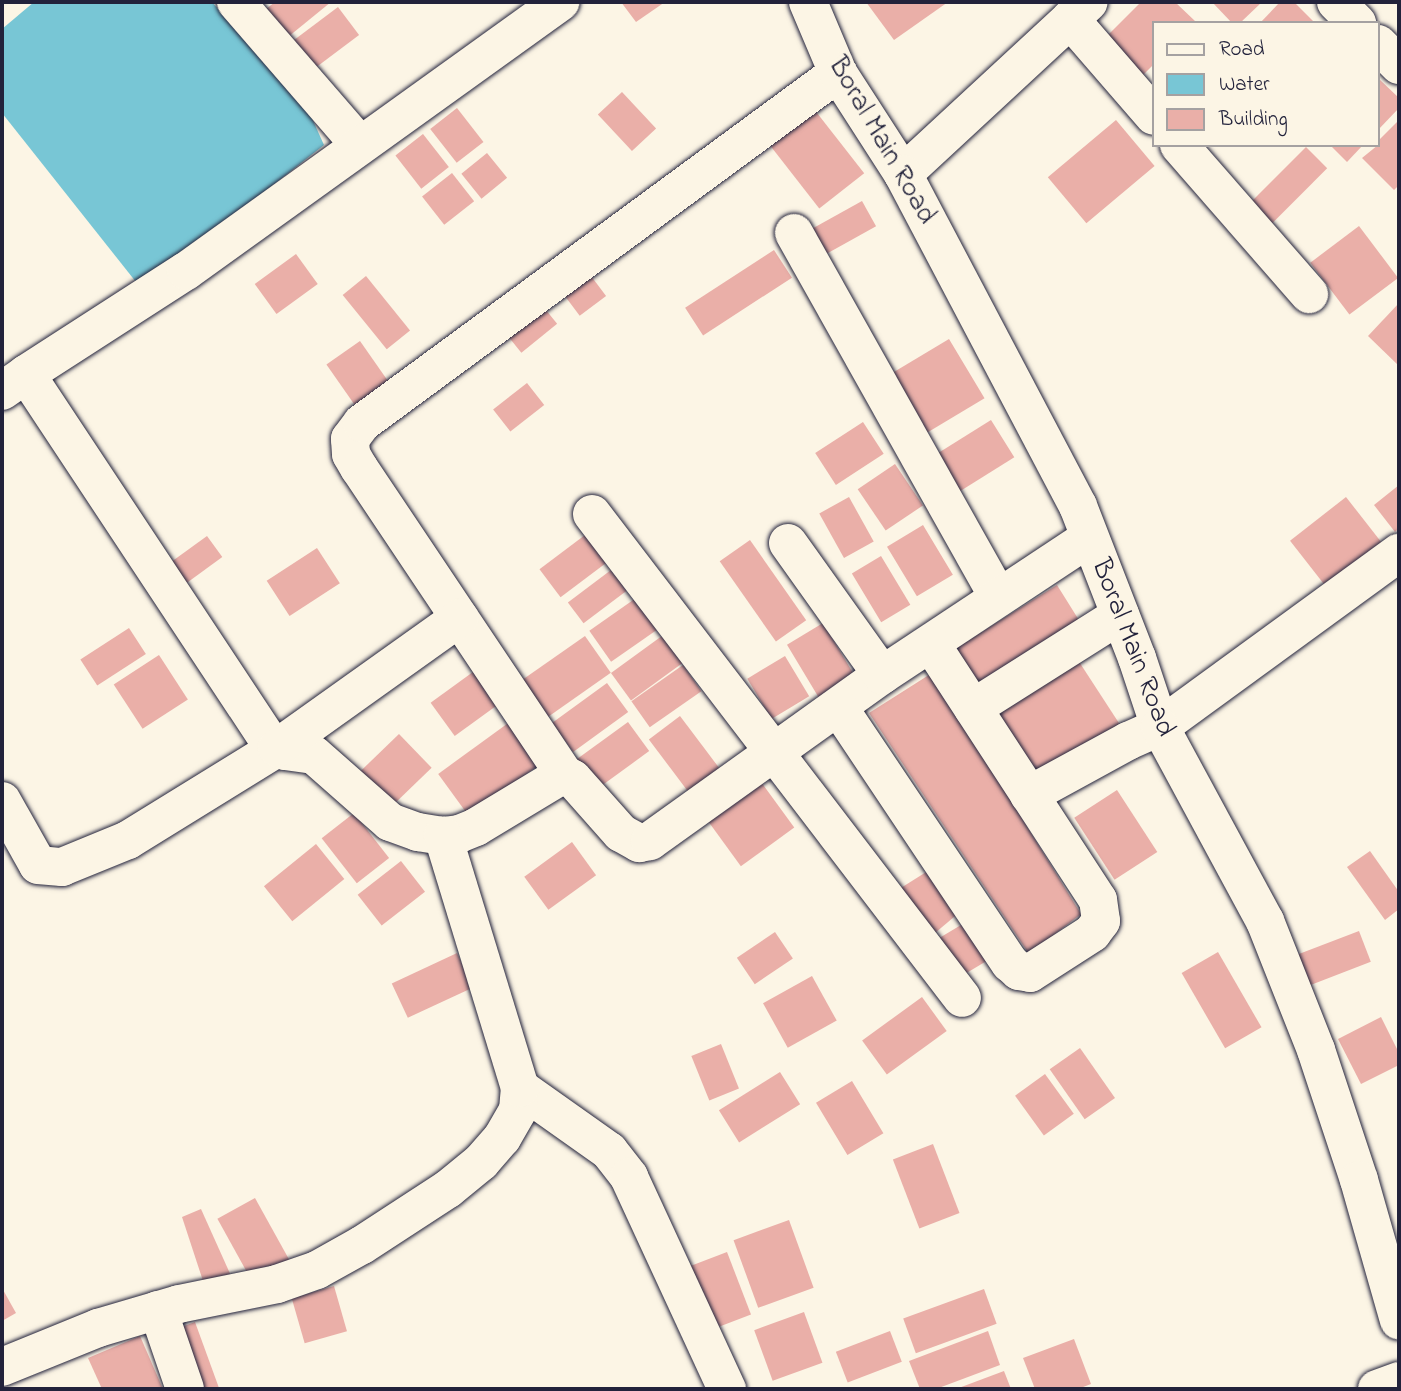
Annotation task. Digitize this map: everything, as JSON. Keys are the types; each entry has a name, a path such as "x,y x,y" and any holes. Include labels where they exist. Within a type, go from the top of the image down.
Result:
{"street":[{"path":"236,2 360,145"},
{"path":"560,2 186,271 14,383 269,741 277,748 314,755 390,822 418,832 443,836 459,834 476,827 564,774"},
{"name":"Boral Main Road","path":"808,2 838,73 903,174 1072,495 1120,615 1160,727 1265,921 1316,1050 1359,1180 1399,1320"},
{"path":"1336,2 1355,21"},
{"path":"903,174 1079,10 1152,113"},
{"path":"1380,46 1399,65"},
{"path":"838,73 354,432 348,446 351,454 564,774 573,779 621,833 632,841 644,842 657,837 882,675 1089,538"},
{"path":"1181,147 1309,295"},
{"path":"794,233 998,597"},
{"path":"592,514 962,998"},
{"path":"788,542 882,675"},
{"path":"1029,795 1128,741 1160,727 1399,553"},
{"path":"973,708 1120,615"},
{"path":"2,802 38,865 62,867 128,840 277,748 459,618"},
{"path":"839,708 1010,963 1019,971 1030,973 1092,933 1101,921 1098,900 931,644"},
{"path":"2,1367 97,1328 159,1310 298,1278 362,1245 408,1217 481,1162 509,1129 518,1110 520,1088 443,836"},
{"path":"520,1088 591,1136 609,1151 629,1177 727,1389"},
{"path":"159,1310 185,1389"},
{"path":"1377,1389 1399,1381"}],"water":[{"path":"34,2 212,2 310,114 324,145 151,281 136,282 2,113 2,29"}],"building":[{"path":"275,2 331,2 288,37 266,9"},
{"path":"621,2 665,2 636,22"},
{"path":"866,2 948,2 894,40"},
{"path":"1141,2 1175,2 1195,21 1152,21 1152,66 1142,76 1104,39"},
{"path":"1212,2 1262,2 1242,21 1230,21"},
{"path":"1280,2 1294,2 1313,21 1262,21"},
{"path":"338,7 359,35 311,71 290,43"},
{"path":"1380,80 1399,98 1399,108 1380,128"},
{"path":"622,92 656,129 632,151 598,115"},
{"path":"810,104 864,173 819,208 765,139"},
{"path":"457,108 483,142 457,163 430,129"},
{"path":"1116,120 1155,166 1086,223 1048,177"},
{"path":"1399,120 1399,185 1394,190 1362,158 1376,147 1380,147 1380,139"},
{"path":"423,134 449,167 421,189 395,156"},
{"path":"1306,147 1327,168 1264,231 1243,210"},
{"path":"1332,147 1361,147 1347,162"},
{"path":"487,153 507,178 481,199 461,174"},
{"path":"452,173 474,201 444,225 422,196"},
{"path":"862,201 876,226 814,261 800,235"},
{"path":"1359,226 1398,278 1349,315 1310,263"},
{"path":"774,250 792,278 703,335 685,308"},
{"path":"296,254 318,284 276,314 255,284"},
{"path":"585,268 606,296 580,316 559,288"},
{"path":"366,276 410,330 387,349 343,295"},
{"path":"537,299 557,324 521,353 501,328"},
{"path":"1399,303 1399,366 1368,336"},
{"path":"949,339 985,398 921,436 886,377"},
{"path":"360,341 389,382 355,405 326,365"},
{"path":"527,383 544,405 510,432 493,409"},
{"path":"991,420 1014,457 952,497 928,459"},
{"path":"863,422 884,454 836,485 815,453"},
{"path":"895,464 923,505 886,531 858,489"},
{"path":"1399,485 1399,528 1395,532 1374,505"},
{"path":"849,497 874,542 844,558 819,513"},
{"path":"1346,497 1383,544 1327,588 1290,541"},
{"path":"923,525 953,575 917,596 887,547"},
{"path":"585,535 606,563 561,597 539,569"},
{"path":"207,536 222,557 175,591 160,570"},
{"path":"750,540 806,620 776,641 720,561"},
{"path":"317,548 340,583 290,616 267,581"},
{"path":"881,556 910,605 881,622 852,574"},
{"path":"611,570 627,591 584,623 568,602"},
{"path":"1057,585 1083,627 976,693 950,652"},
{"path":"636,598 658,629 611,662 589,631"},
{"path":"823,623 854,675 818,697 787,645"},
{"path":"129,628 146,654 97,686 80,660"},
{"path":"666,633 686,661 631,700 611,673"},
{"path":"585,636 611,673 546,718 520,681"},
{"path":"159,655 188,699 143,729 114,684"},
{"path":"785,656 809,696 771,719 747,679"},
{"path":"1076,657 1120,724 1038,777 995,710"},
{"path":"484,664 508,697 455,736 431,703"},
{"path":"683,665 701,691 650,727 631,701"},
{"path":"932,673 1081,914 1029,954 869,713"},
{"path":"607,683 628,712 573,752 552,723"},
{"path":"680,716 723,774 692,797 649,739"},
{"path":"511,721 542,763 469,816 438,774"},
{"path":"628,722 649,751 591,793 570,764"},
{"path":"399,734 432,768 383,815 350,781"},
{"path":"759,779 794,828 741,866 706,818"},
{"path":"1117,790 1157,852 1115,880 1074,818"},
{"path":"354,813 389,858 357,883 322,838"},
{"path":"572,842 596,875 548,910 524,877"},
{"path":"316,844 344,879 292,921 264,886"},
{"path":"1370,851 1399,892 1399,909 1385,920 1347,867"},
{"path":"401,861 425,892 382,926 358,895"},
{"path":"931,869 961,911 928,939 896,891"},
{"path":"966,922 989,960 957,979 934,941"},
{"path":"1359,931 1371,962 1305,987 1294,956"},
{"path":"775,932 793,959 755,984 737,958"},
{"path":"1218,952 1262,1027 1225,1048 1182,973"},
{"path":"457,953 473,987 408,1018 392,983"},
{"path":"812,976 837,1021 788,1048 763,1003"},
{"path":"922,997 947,1031 887,1074 862,1040"},
{"path":"1381,1017 1399,1053 1399,1065 1361,1084 1338,1039"},
{"path":"721,1044 739,1089 709,1100 691,1056"},
{"path":"1080,1048 1115,1098 1085,1119 1050,1069"},
{"path":"780,1072 800,1104 739,1142 719,1110"},
{"path":"1045,1074 1074,1114 1044,1135 1015,1096"},
{"path":"852,1081 883,1133 847,1155 816,1103"},
{"path":"933,1144 960,1213 919,1228 893,1159"},
{"path":"255,1198 290,1261 252,1282 217,1219"},
{"path":"201,1209 232,1278 205,1287 182,1217"},
{"path":"789,1220 814,1288 758,1308 734,1240"},
{"path":"727,1252 751,1315 705,1332 681,1270"},
{"path":"334,1286 347,1331 305,1343 292,1298"},
{"path":"2,1288 16,1313 2,1321"},
{"path":"984,1289 997,1324 916,1353 903,1318"},
{"path":"804,1312 822,1363 773,1381 754,1330"},
{"path":"195,1322 219,1389 194,1389 172,1330"},
{"path":"890,1331 902,1362 848,1383 836,1352"},
{"path":"988,1331 1000,1365 936,1389 920,1389 909,1361"},
{"path":"140,1336 163,1389 102,1389 88,1358"},
{"path":"1074,1339 1091,1384 1078,1389 1035,1389 1023,1358"},
{"path":"1004,1371 1011,1389 956,1389"}]}
